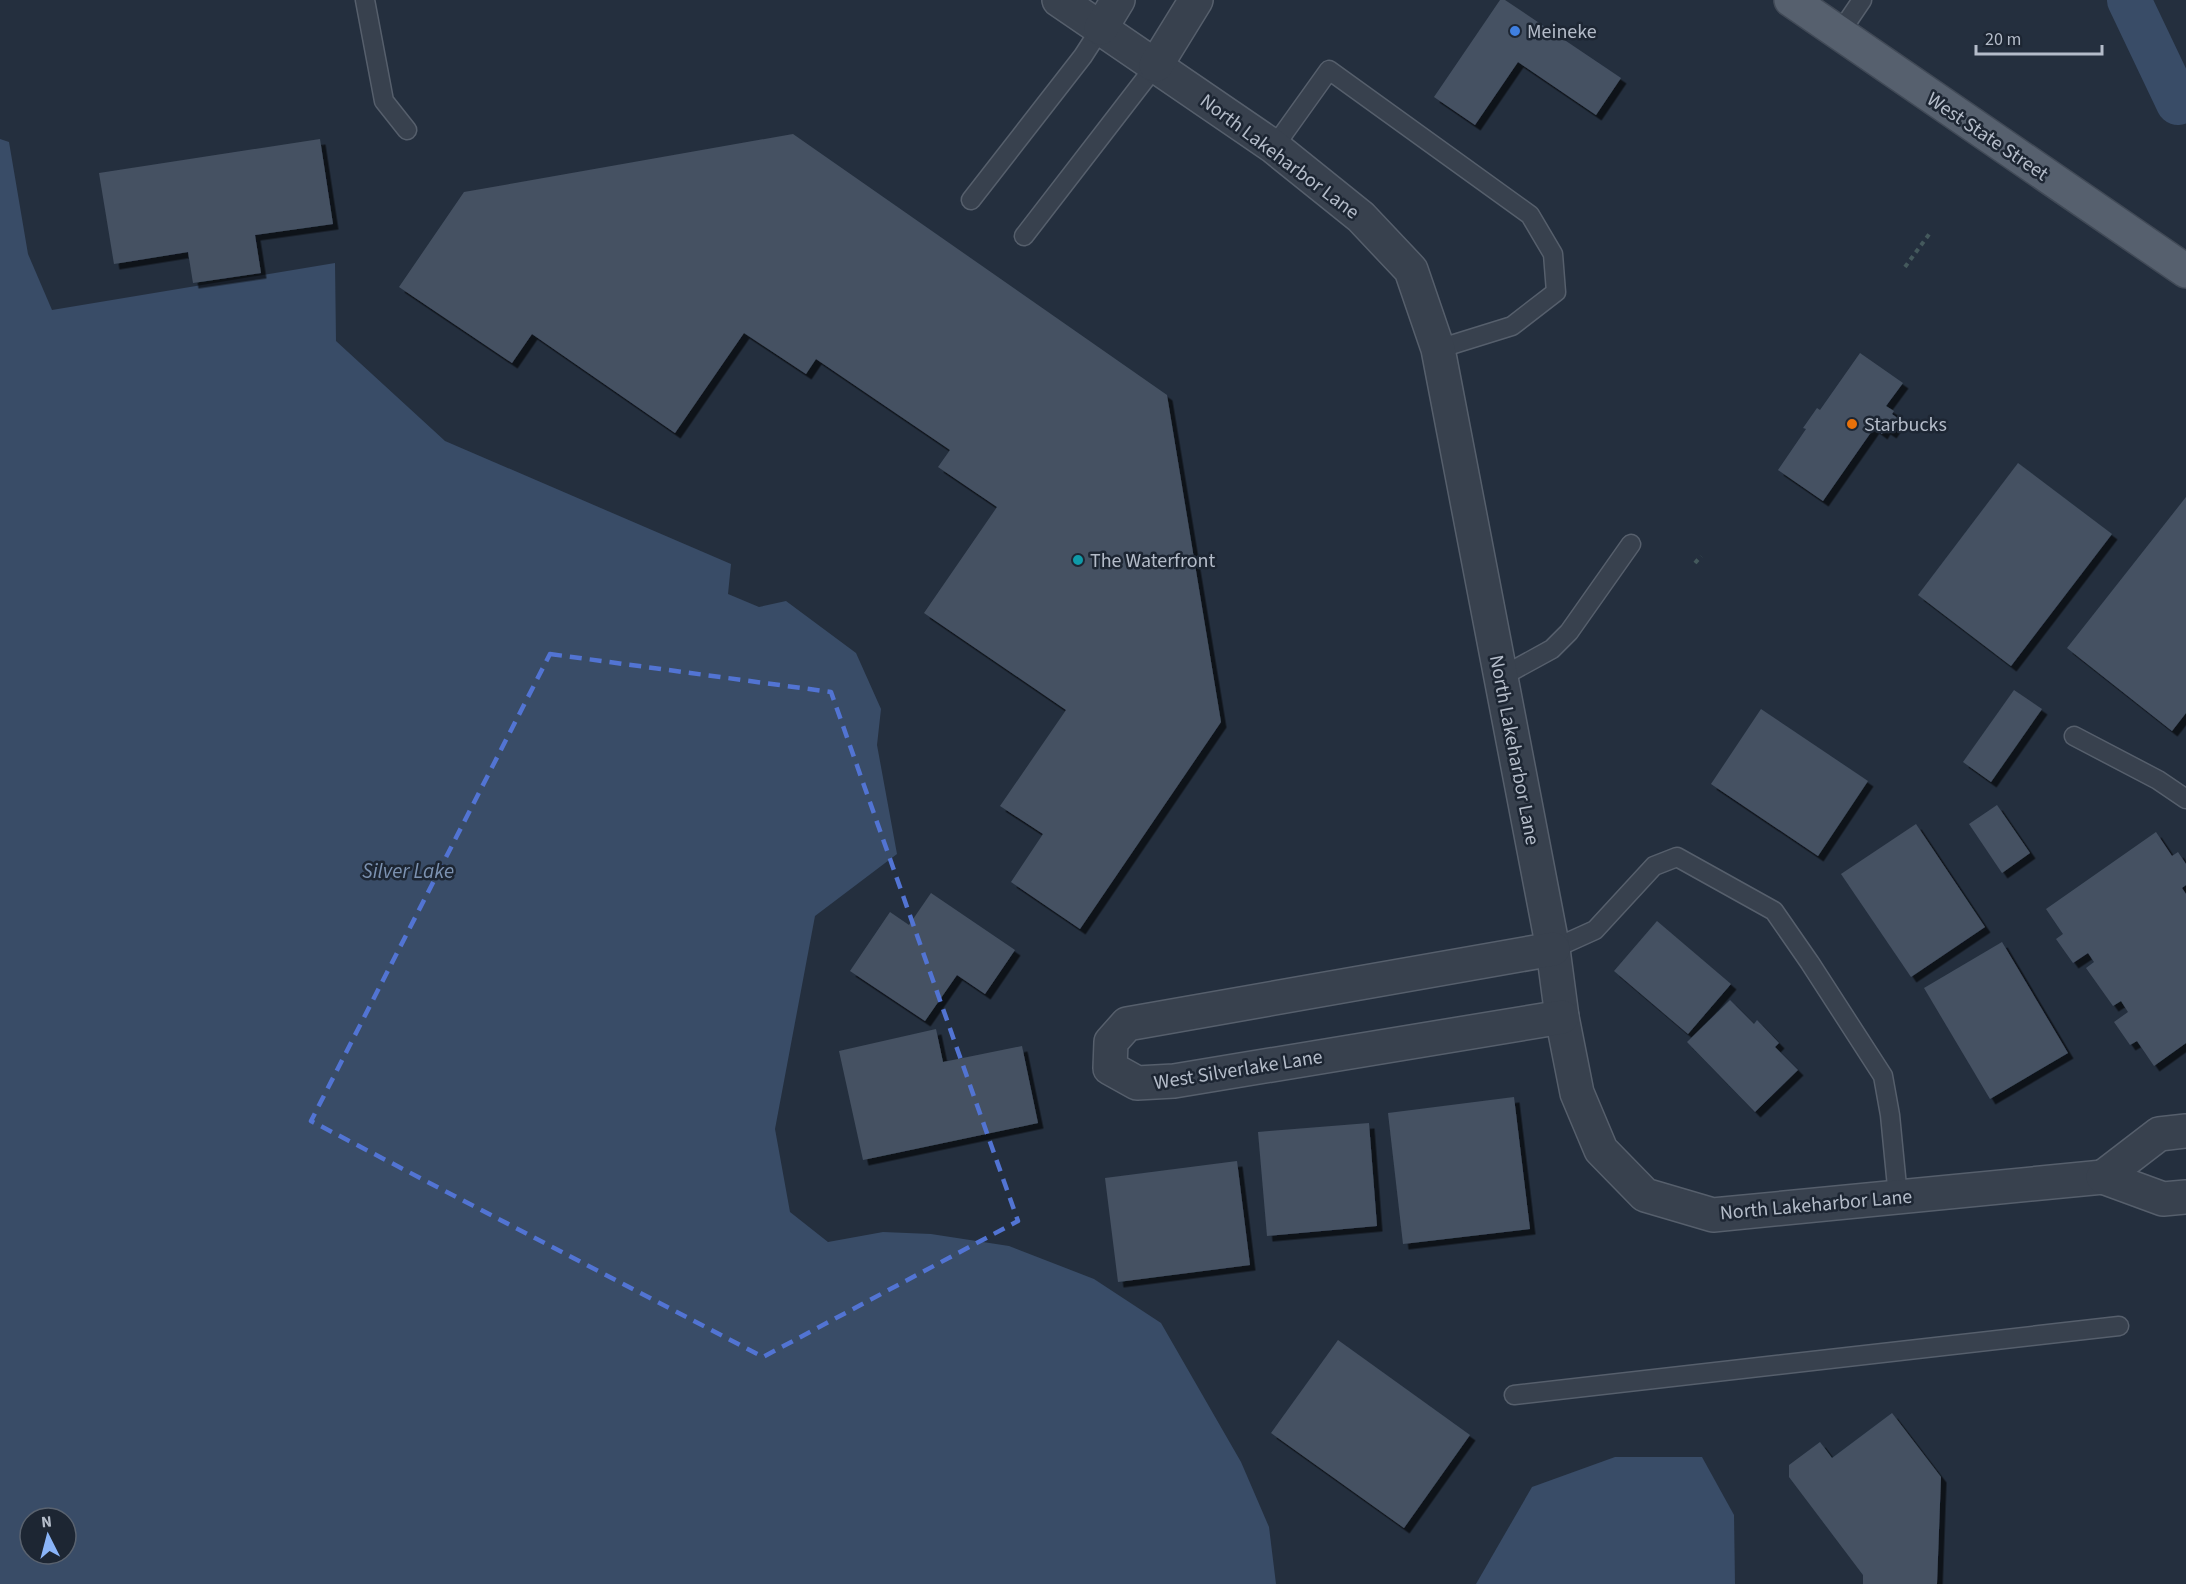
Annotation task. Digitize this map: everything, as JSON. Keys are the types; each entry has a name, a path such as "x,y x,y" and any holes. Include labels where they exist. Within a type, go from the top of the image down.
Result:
{"main road":[{"name":"West State Street","path":"1791,0 2186,271"}],"street":[{"name":"North Lakeharbor Lane","path":"1059,0 1274,147 1361,217 1411,270 1438,349 1553,949 1562,1017 1577,1093 1601,1150 1645,1195 1713,1215 2103,1177 2163,1199 2186,1197"},
{"path":"1101,28 1118,0"},
{"path":"1156,65 1196,0"},
{"name":"West Silverlake Lane","path":"1553,949 1127,1024 1112,1042 1110,1068 1137,1083 1174,1081 1562,1017"},
{"path":"2103,1177 2159,1134 2186,1131"}],"lane":[{"path":"365,0 384,101 407,130"},
{"path":"1839,34 1862,0"},
{"path":"971,200 1083,56 1101,28"},
{"path":"1024,236 1156,65"},
{"path":"1274,147 1329,70 1530,215 1553,254 1556,292 1512,326 1438,349"},
{"path":"1501,677 1552,649 1569,632 1631,544"},
{"path":"2074,736 2158,780 2186,799"},
{"path":"1553,949 1595,930 1654,866 1677,857 1774,911 1883,1076 1890,1115 1898,1197"},
{"path":"1514,1395 2119,1326"}],"path":[{"path":"1905,267 1930,233"},
{"path":"1695,563 1701,556"}],"highlighted area":[{"path":"550,654 831,692 1018,1221 763,1357 311,1121"}],"water":[{"name":"Silver Lake","path":"0,139 9,142 28,254 52,310 335,263 336,341 445,441 731,564 728,594 759,607 786,601 856,653 881,709 877,745 897,854 815,916 775,1129 790,1212 828,1242 883,1232 931,1234 1009,1246 1094,1279 1161,1323 1241,1462 1269,1527 1276,1584 0,1584"},
{"path":"1615,1457 1702,1457 1734,1515 1735,1584 1476,1584 1532,1487"}],"building":[{"name":"Meineke","path":"1500,0 1505,0 1621,78 1596,115 1518,62 1475,125 1434,97"},
{"name":"The Waterfront","path":"793,134 1167,395 1221,722 1080,929 1011,882 1043,834 1000,806 1066,710 924,613 997,507 938,467 950,450 816,359 806,374 744,333 675,433 532,334 512,363 399,287 464,192"},
{"path":"320,139 333,224 255,235 261,273 193,283 188,252 114,264 99,173"},
{"name":"Starbucks","path":"1860,353 1903,383 1886,406 1894,411 1892,414 1900,420 1891,433 1885,429 1882,434 1874,428 1823,501 1778,470 1806,429 1803,428 1817,408 1820,410"},
{"path":"2018,463 2112,534 2011,666 1918,595"},
{"path":"2186,497 2186,713 2172,731 2067,648"},
{"path":"2014,690 2042,709 1991,782 1963,762"},
{"path":"1761,709 1868,781 1818,856 1711,784"},
{"path":"1997,805 2030,853 2002,873 1969,824"},
{"path":"1916,824 1985,927 1911,977 1841,874"},
{"path":"2156,832 2172,856 2178,852 2186,864 2186,885 2182,888 2186,894 2186,1043 2154,1066 2137,1041 2130,1045 2114,1022 2128,1012 2121,1001 2113,1006 2086,968 2094,962 2088,953 2073,963 2056,939 2063,934 2046,909"},
{"path":"931,893 1015,950 985,994 957,975 925,1021 850,971 890,912 909,925"},
{"path":"1657,921 1731,984 1688,1034 1614,971"},
{"path":"2002,942 2068,1053 1990,1099 1924,988"},
{"path":"1730,1000 1754,1024 1757,1020 1779,1043 1775,1047 1798,1070 1755,1112 1687,1042"},
{"path":"936,1029 943,1062 1022,1046 1038,1123 863,1160 839,1051"},
{"path":"1514,1097 1530,1229 1403,1244 1388,1113"},
{"path":"1369,1123 1377,1226 1267,1236 1258,1132"},
{"path":"1237,1161 1250,1265 1118,1282 1105,1178"},
{"path":"1338,1340 1470,1435 1404,1528 1271,1433"},
{"path":"1892,1413 1941,1477 1937,1584 1863,1584 1863,1575 1789,1477 1789,1465 1820,1442 1832,1458"}],"waterway":[{"path":"2129,0 2178,103"}],"place":[{"name":"Meineke","path":"1515,31"},
{"name":"Starbucks","path":"1852,424"},
{"name":"The Waterfront","path":"1078,560"}]}
